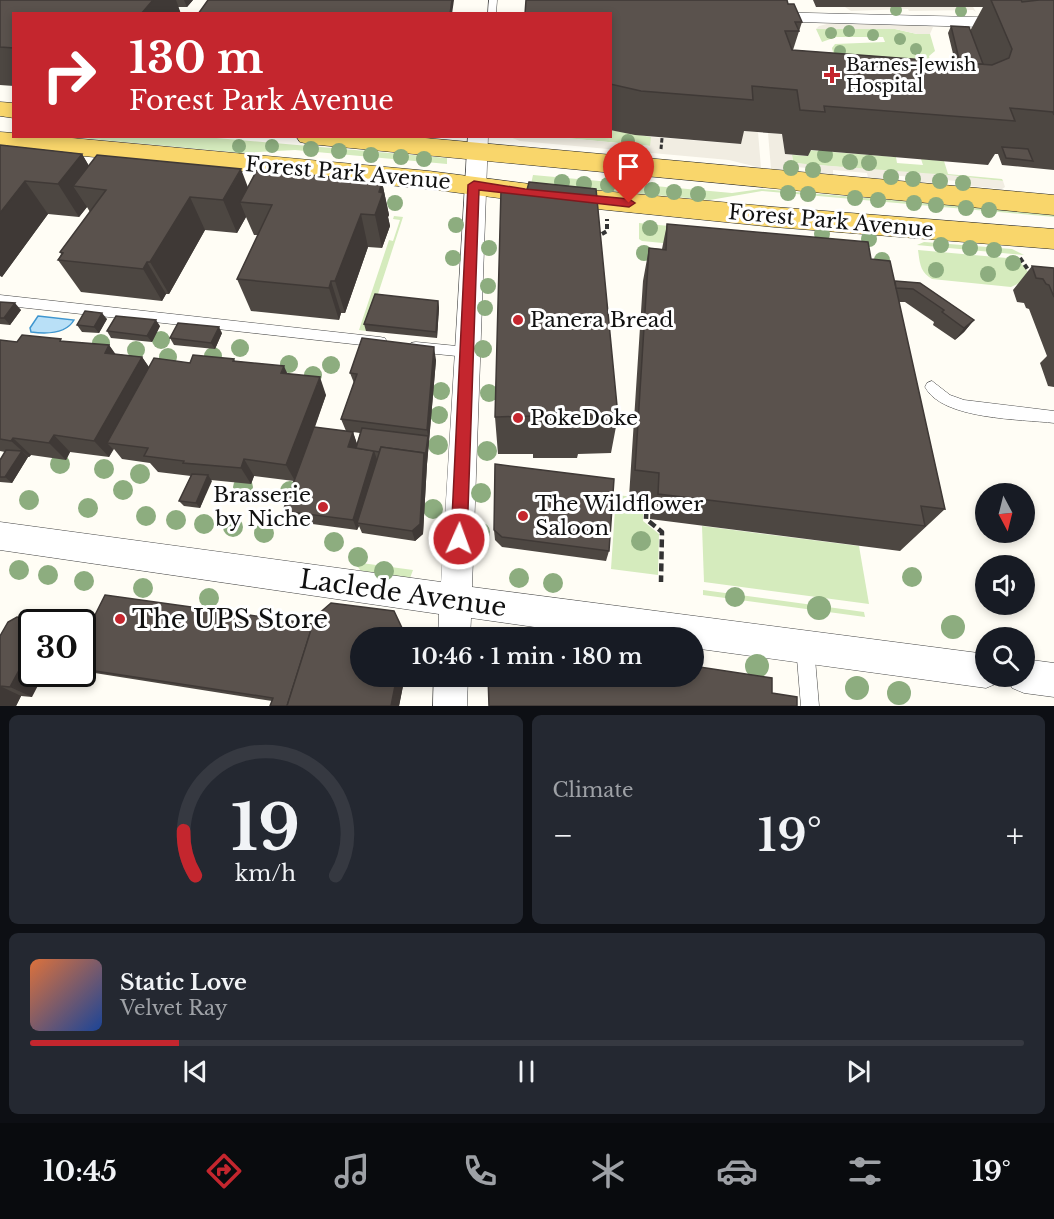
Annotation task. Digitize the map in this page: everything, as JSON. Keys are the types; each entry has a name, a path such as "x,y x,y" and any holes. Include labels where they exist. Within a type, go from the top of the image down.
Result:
{"main road":[{"name":"Forest Park Avenue","path":"351,138 478,144 1054,205"},
{"name":"Forest Park Avenue","path":"0,140 474,185 546,195 1054,239"}],"street":[{"path":"755,17 1054,24"},
{"path":"454,627 474,185 478,144"},
{"name":"Laclede Avenue","path":"0,536 975,670"},
{"path":"1035,677 1054,680"},
{"path":"450,706 451,687"}],"lane":[{"path":"0,300 467,352"},
{"path":"932,387 945,399 963,406 1054,417"},
{"path":"805,647 810,706"}],"path":[{"path":"661,149 662,138"},
{"path":"592,239 607,231 607,218"},
{"path":"1020,257 1032,275"},
{"path":"647,499 646,519 662,532 661,582"}],"green space":[{"path":"816,29 895,29 917,34 930,34 935,51 929,56 931,66 834,56 832,48 835,44 885,42 883,37 836,37 822,42"},
{"path":"612,130 651,137 651,146 566,138 612,138"},
{"path":"81,138 217,138 447,158 447,164 295,150 242,153"},
{"path":"807,150 896,157 897,163 923,165 921,159 944,161 948,174 1002,179 1003,181 793,163 792,155 808,156"},
{"path":"533,175 732,193 761,189 1054,214 1054,217 762,191 710,200 531,184"},
{"path":"394,216 403,217 366,331 359,330 389,240 393,241 400,220 393,219"},
{"path":"639,223 669,226 673,244 642,241 639,239"},
{"path":"924,242 1012,249 1024,255 917,245"},
{"path":"918,250 1018,259 1032,277 1011,287 932,279 923,270"},
{"path":"616,495 644,498 643,521 659,534 658,575 611,569"},
{"path":"702,526 859,546 869,604 704,582"},
{"path":"354,562 413,570 410,578 361,571"},
{"path":"703,590 864,612 865,617 703,595"}],"shaded area":[{"path":"845,7 973,7 976,12 973,10 909,11 908,9 851,11"},
{"path":"827,24 926,25 933,27 930,34 917,34 895,29 816,29"},
{"path":"740,131 758,132 761,168 729,160 520,141 512,138 566,138 650,146 651,137 740,144"},
{"path":"768,133 782,134 785,154 792,155 793,163 1003,181 1005,187 1002,189 970,186 968,182 934,179 934,183 920,182 918,177 884,175 885,179 868,178 867,173 833,170 833,175 819,174 818,169 785,166 785,170 771,169"}],"water":[{"path":"38,316 74,320 61,330 49,333 31,332 30,328"}],"building":[{"path":"0,0 153,0 143,12 12,12 12,48 0,47"},
{"path":"208,0 452,0 450,12 199,12"},
{"path":"526,0 787,0 788,4 794,4 802,22 795,22 799,31 785,31 792,50 992,65 1009,58 1012,49 991,0 1021,0 1022,2 1054,0 1054,115 1053,112 1010,108 1015,121 824,106 825,112 800,110 797,90 752,86 753,100 641,91 612,84 612,12 525,12"},
{"path":"951,26 969,27 983,64 960,63"},
{"path":"0,145 82,154 58,184 25,181 0,213"},
{"path":"1002,147 1028,149 1033,161 1006,158"},
{"path":"97,155 241,169 223,200 190,197 150,262 147,262 143,269 58,260 63,253 60,252 106,190 73,186"},
{"path":"257,170 382,182 379,192 383,193 375,215 361,214 335,281 331,281 329,288 237,279 272,205 240,202"},
{"path":"529,182 596,189 618,416 581,416 581,420 534,421 533,416 495,417 501,190 527,190"},
{"path":"667,224 868,242 871,259 890,261 945,509 921,506 925,526 658,494 659,473 635,470 649,248 666,250"},
{"path":"1032,266 1054,268 1054,297 1049,285 1043,279 1036,278"},
{"path":"895,281 920,283 974,320 964,328 942,312 944,310 913,289 896,288"},
{"path":"375,294 438,301 436,332 364,324"},
{"path":"0,302 15,303 4,318 0,318"},
{"path":"85,311 102,313 94,327 77,325"},
{"path":"116,316 156,320 147,336 107,331"},
{"path":"178,323 219,327 211,343 170,338"},
{"path":"22,335 109,345 105,353 142,357 94,441 54,435 49,443 13,438 11,441 0,439 0,340 17,342"},
{"path":"362,338 434,347 427,430 341,419 357,374 350,373"},
{"path":"193,355 284,366 281,373 320,377 286,465 244,459 241,468 183,463 184,461 144,456 148,448 107,443 154,358 190,363"},
{"path":"314,427 353,432 348,447 374,451 353,520 283,511"},
{"path":"362,428 428,436 425,459 424,453 381,447 379,452 356,448"},
{"path":"381,447 424,453 420,524 412,531 357,523"},
{"path":"6,450 22,451 5,477 0,477 0,460"},
{"path":"495,464 614,479 609,551 502,537 494,530"},
{"path":"192,474 208,475 196,503 179,501"},
{"path":"105,595 313,624 287,706 270,706 273,698 96,671 96,613"},
{"path":"331,603 394,611 402,627 350,627 350,687 395,687 391,706 287,706 315,617"},
{"path":"18,617 18,672 10,687 0,686 0,636 8,622"},
{"path":"704,668 772,678 772,693 797,697 797,706 489,706 488,687 704,687"}],"place":[{"name":"Barnes-Jewish Hospital","path":"832,75"},
{"name":"Panera Bread","path":"518,320"},
{"name":"PokeDoke","path":"518,418"},
{"name":"Brasserie by Niche","path":"323,507"},
{"name":"The Wildflower Saloon","path":"523,516"},
{"name":"The UPS Store","path":"120,619"}],"route":[{"path":"459,539 474,185 525,193 629,203"}]}
